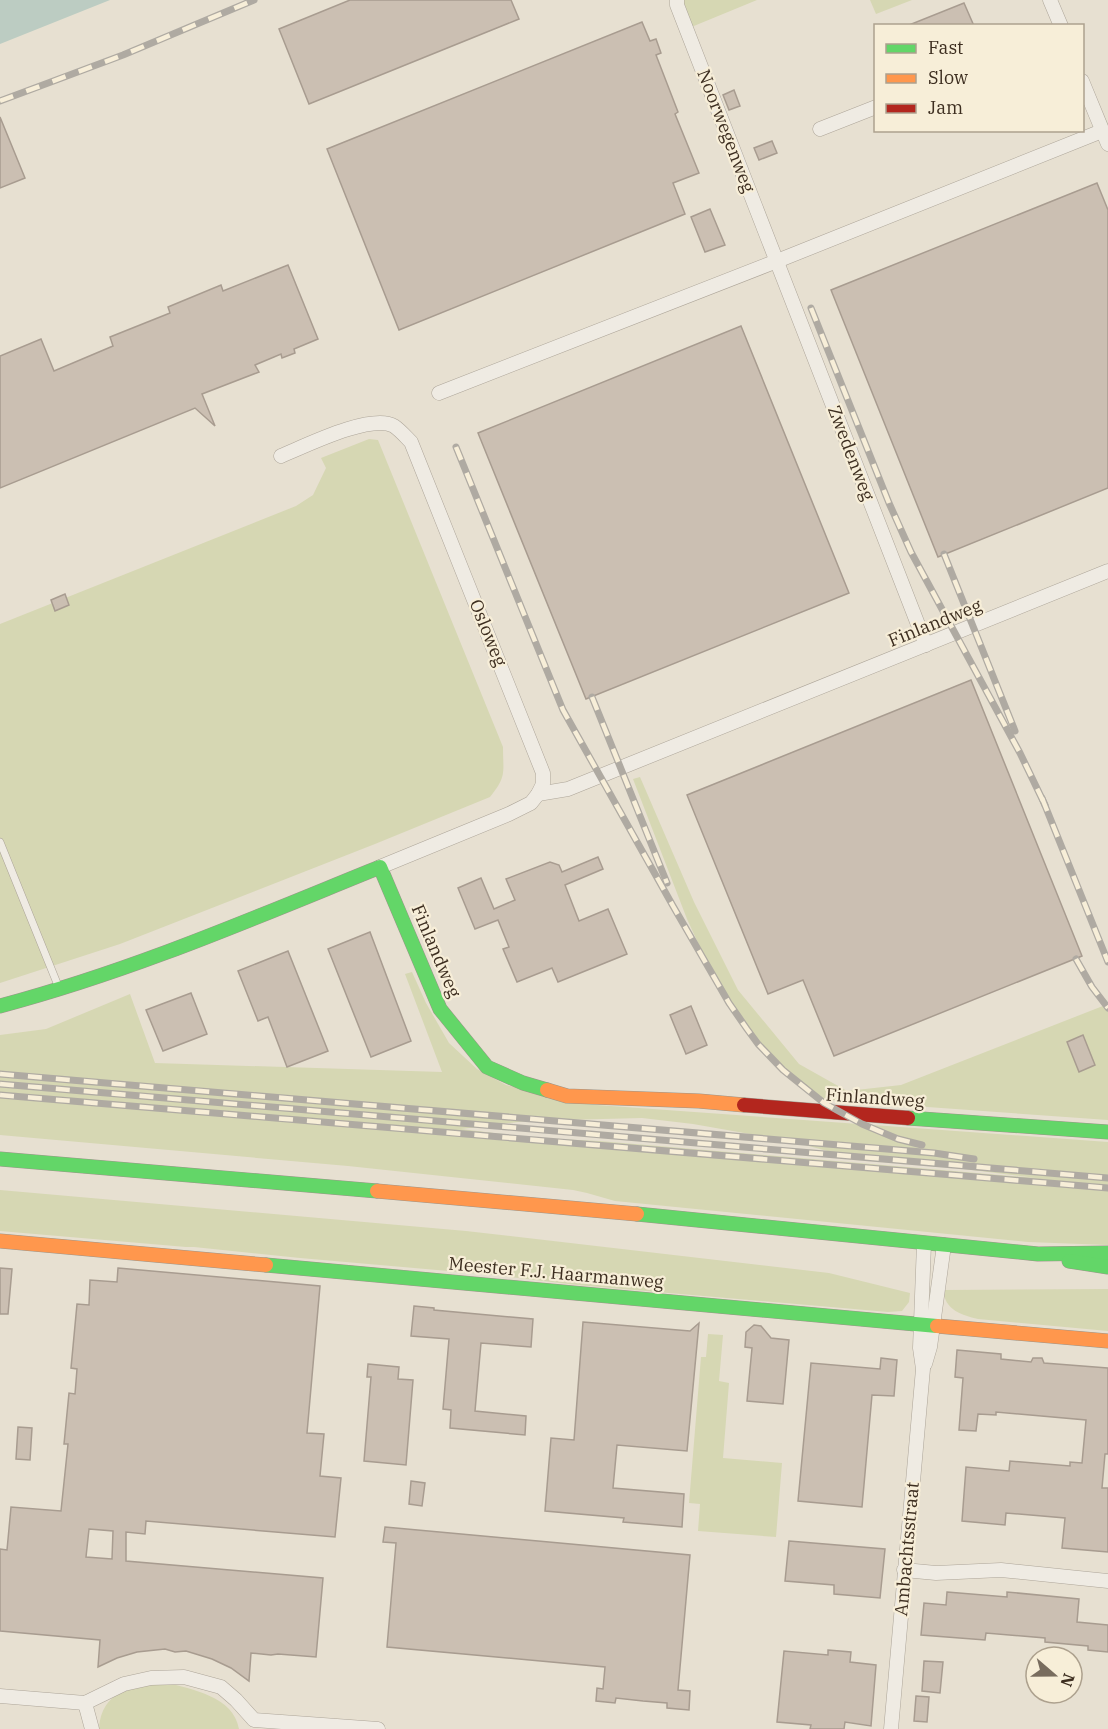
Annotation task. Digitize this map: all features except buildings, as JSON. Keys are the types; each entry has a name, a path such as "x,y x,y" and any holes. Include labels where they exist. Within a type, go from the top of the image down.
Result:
{"street":[{"name":"Noorwegenweg","path":"677,0 777,261"},
{"path":"1050,0 1060,24"},
{"path":"1084,84 1108,144"},
{"path":"820,129 874,108"},
{"path":"439,393 1102,131"},
{"name":"Zwedenweg","path":"777,261 926,645"},
{"name":"Osloweg","path":"281,456 342,431 369,424 393,425 411,442 540,762 543,784 538,794"},
{"name":"Finlandweg","path":"538,794 568,789 1108,571"},
{"path":"0,1006 60,990 178,948 509,814 531,803 538,794"},
{"name":"Finlandweg","path":"380,867 440,1009 487,1067 523,1083 567,1096 699,1101 821,1112 1108,1131"},
{"path":"0,1159 584,1209 1038,1254 1108,1267"},
{"name":"Meester F.J. Haarmanweg","path":"0,1241 1108,1341"},
{"name":"Ambachtsstraat","path":"924,1244 927,1324"},
{"name":"Ambachtsstraat","path":"891,1729 923,1369 920,1348 944,1245"},
{"path":"1038,1254 1108,1252"},
{"path":"904,1570 936,1574 1001,1570 1108,1581"},
{"path":"0,1696 85,1703 124,1684 151,1678 184,1677 220,1687 236,1700 252,1724 378,1729"},
{"path":"85,1703 93,1729"}],"lane":[{"path":"0,842 60,990"}],"green space":[{"path":"680,0 757,0 689,28"},
{"path":"870,0 912,0 876,14"},
{"path":"369,439 378,440 503,747 503,774 495,790 490,797 120,944 0,983 0,624 296,506 313,495 326,468 321,458"},
{"path":"640,777 694,902 738,990 799,1064 847,1091 901,1085 1108,1004 1108,1120 816,1099 796,1084 756,1043 722,995 687,919 633,779"},
{"path":"412,972 426,1003 449,1043 477,1069 506,1085 597,1105 1108,1142 1108,1245 1028,1242 615,1201 573,1190 348,1166 0,1135 0,1035 46,1029 130,994 155,1063 442,1072 405,974","holes":["642,1118 693,1124 790,1141 835,1153 1037,1178 599,1141 536,1138 461,1129 526,1121"]},
{"path":"0,1190 466,1231 829,1273 910,1293 909,1302 902,1311 888,1312 0,1231"},
{"path":"1108,1289 1108,1331 978,1319 966,1316 950,1307 943,1290"},
{"path":"708,1334 723,1335 719,1381 729,1383 723,1458 782,1463 776,1537 698,1531 700,1504 689,1503 701,1357 706,1357"},
{"path":"165,1682 210,1696 220,1702 229,1709 239,1729 99,1729 101,1716 106,1706 121,1692"}],"shaded area":[{"path":"0,0 110,0 0,44"}],"railway":[{"path":"0,101 123,55 254,0"},
{"path":"811,308 911,552 1020,753 1045,805"},
{"path":"456,447 563,710 729,1003 758,1044 783,1070 824,1103 862,1124 898,1139 922,1145"},
{"path":"944,554 1015,731"},
{"path":"592,697 667,883"},
{"path":"1042,798 1108,962"},
{"path":"1076,959 1092,987 1108,1008"},
{"path":"0,1074 934,1153 974,1159"},
{"path":"0,1084 1108,1178"},
{"path":"0,1095 1108,1188"}],"traffic: fast":[{"path":"0,1006 145,960 380,867 440,1009 487,1067 523,1083 547,1090"},
{"path":"908,1118 1108,1132"},
{"path":"0,1159 377,1191"},
{"path":"637,1214 1038,1254 1108,1253"},
{"path":"1069,1261 1108,1267"},
{"path":"266,1265 937,1326"}],"traffic: slow":[{"path":"547,1090 567,1096 744,1105"},
{"path":"377,1191 637,1214"},
{"path":"0,1241 266,1265"},
{"path":"937,1326 1108,1341"}],"traffic: jam":[{"path":"744,1105 908,1118"}]}
